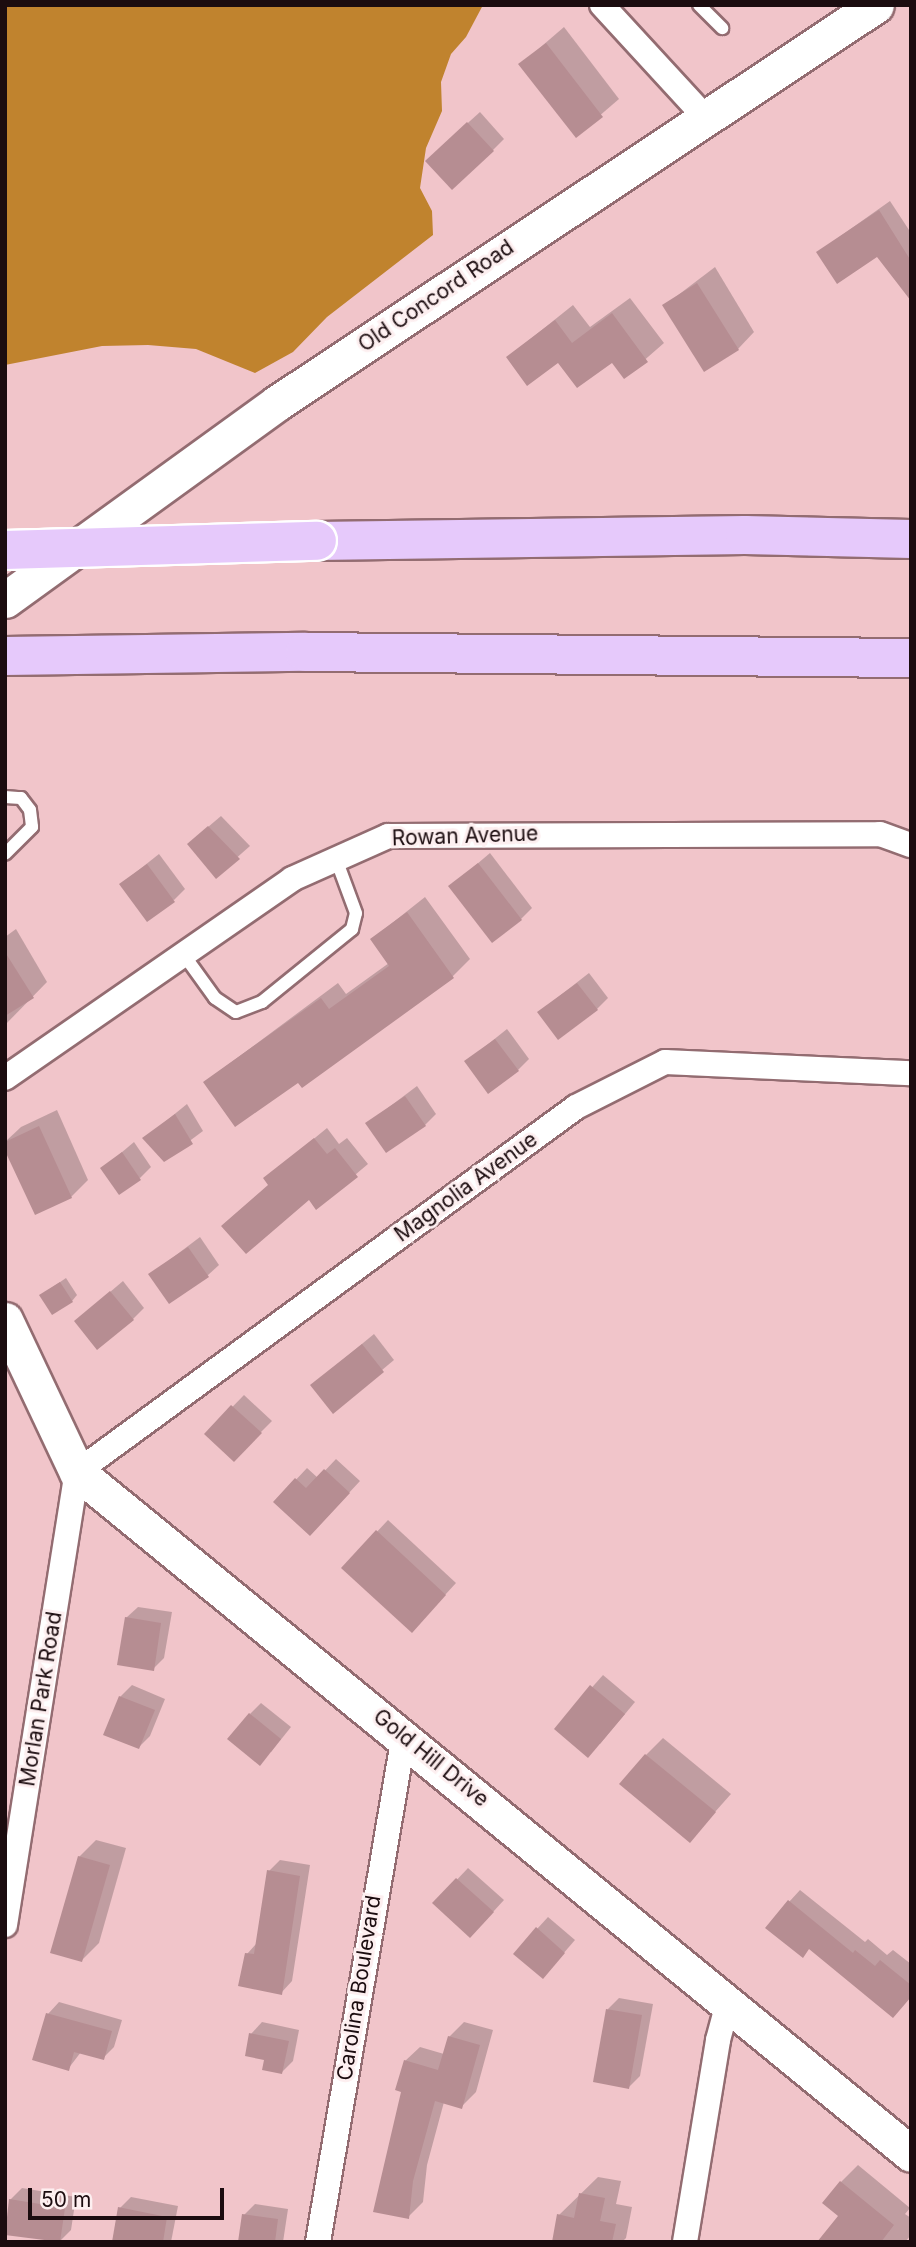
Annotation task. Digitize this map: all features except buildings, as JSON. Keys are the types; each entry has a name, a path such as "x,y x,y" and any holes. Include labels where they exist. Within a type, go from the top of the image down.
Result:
{"highway":[{"path":"5,550 317,541 745,535 911,539"},
{"path":"5,656 304,652 911,658"}],"street":[{"name":"Old Concord Road","path":"5,600 277,403 876,5"},
{"path":"612,9 705,117"},
{"name":"Rowan Avenue","path":"5,1078 292,879 388,836 880,834 911,845"},
{"name":"Magnolia Avenue","path":"77,1472 576,1107 665,1062 911,1073"},
{"name":"Gold Hill Drive","path":"5,1320 77,1472 404,1735 911,2154"},
{"name":"Morlan Park Road","path":"5,1926 77,1472"},
{"name":"Carolina Boulevard","path":"318,2242 404,1735"},
{"path":"685,2242 718,2040 728,2003"}],"lane":[{"path":"699,5 722,28"},
{"path":"5,797 21,798 30,810 32,827 5,855"},
{"path":"184,955 215,998 236,1012 262,1002 352,929 356,913 336,859"}],"shaded area":[{"path":"5,5 483,5 466,37 451,54 441,82 442,111 426,148 420,188 432,211 433,235 327,317 293,352 255,373 196,349 148,345 102,346 5,365"}]}
